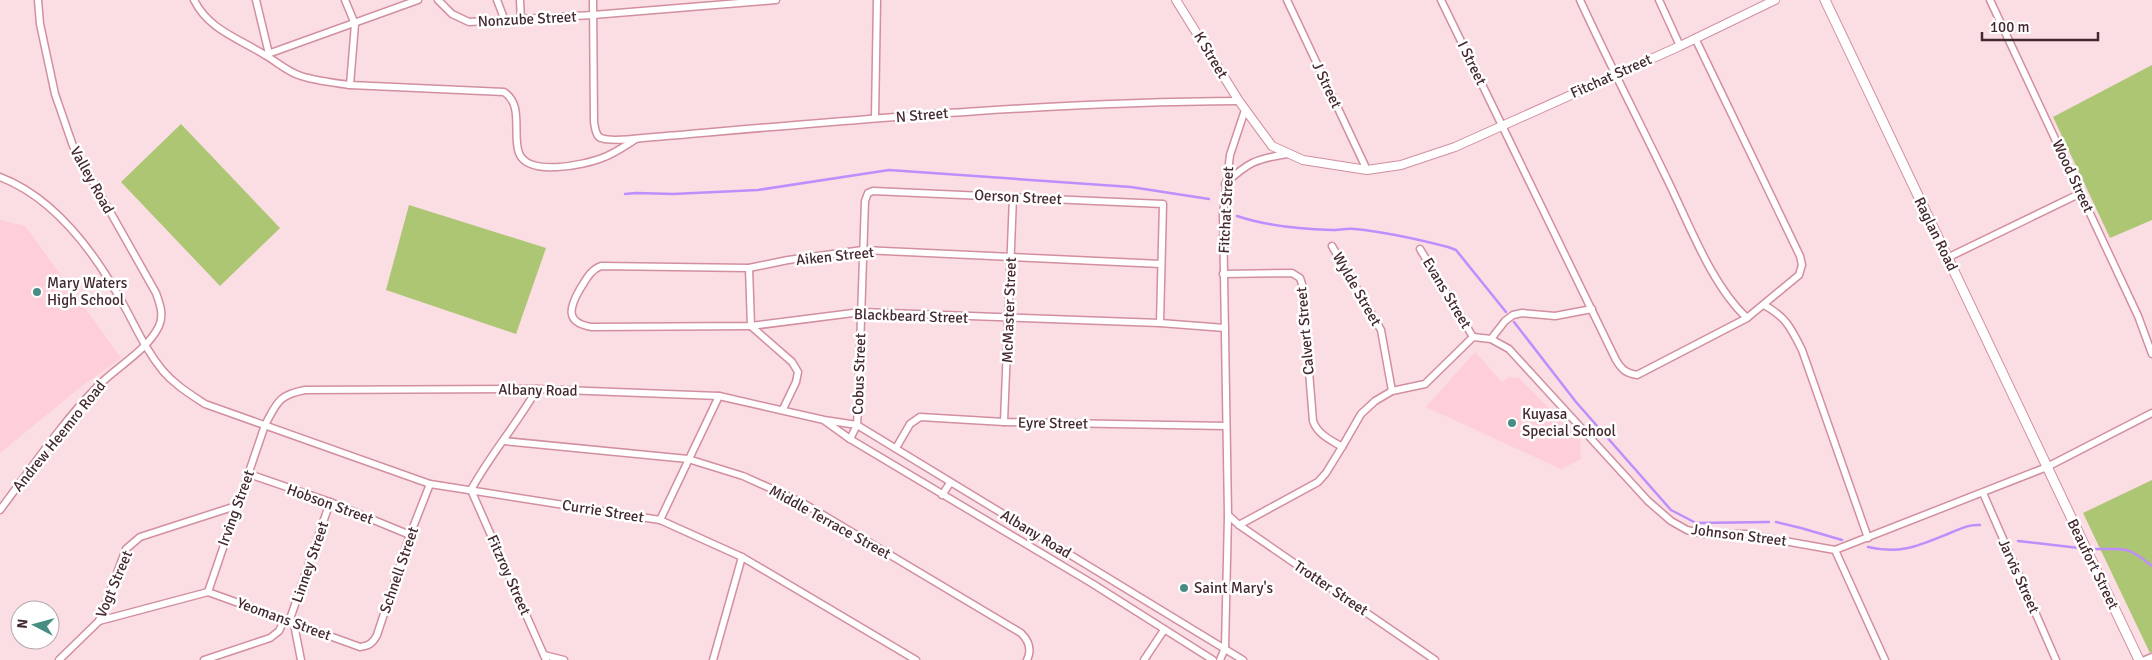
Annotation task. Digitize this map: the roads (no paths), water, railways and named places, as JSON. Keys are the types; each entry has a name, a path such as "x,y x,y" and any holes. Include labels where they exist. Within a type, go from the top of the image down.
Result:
{"main road":[{"name":"Raglan Road","path":"1825,0 2047,467"},
{"name":"Beaufort Street","path":"2047,467 2140,660"}],"street":[{"name":"Valley Road","path":"38,0 40,24 55,94 73,146 156,293 161,306 162,317 158,327 144,346"},
{"path":"194,0 201,13 218,30 267,54 299,76 350,85 504,92 509,95 515,105 517,143 521,158 530,165 544,168 569,166 597,160 637,139"},
{"path":"256,0 267,54"},
{"path":"345,0 354,24 350,85"},
{"path":"267,54 418,0"},
{"name":"Nonzube Street","path":"438,0 452,14 469,22 593,15 776,0"},
{"path":"497,0 505,21"},
{"path":"520,0 521,20"},
{"path":"593,0 593,15"},
{"path":"875,118 878,0"},
{"name":"K Street","path":"1176,0 1245,110"},
{"name":"J Street","path":"1286,0 1367,170"},
{"name":"I Street","path":"1441,0 1621,368 1626,372 1638,374 1747,318 1799,275 1802,265 1800,256 1694,38"},
{"path":"1580,0 1614,74 1700,248 1725,292 1747,318"},
{"path":"1659,0 1680,46"},
{"name":"Fitchat Street","path":"1245,110 1272,146 1287,154 1315,163 1367,170 1401,166 1418,161 1502,126 1614,74 1680,46 1775,0"},
{"name":"Wood Street","path":"1990,0 2138,316 2152,354"},
{"name":"N Street","path":"593,15 594,122 599,137 605,140 637,139 982,110 1239,101"},
{"name":"Fitchat Street","path":"1220,660 1225,648 1228,514 1223,274 1225,184 1230,155 1245,110"},
{"path":"1225,184 1241,168 1259,159 1287,154"},
{"path":"0,177 26,190 72,229 85,243 127,312 144,346 164,372 184,390 205,404 265,425"},
{"name":"Oerson Street","path":"873,190 1163,204 1161,264"},
{"name":"Cobus Street","path":"850,439 857,425 865,202 868,193 873,190"},
{"path":"1947,258 2080,194"},
{"name":"McMaster Street","path":"1004,422 1010,319 1013,197"},
{"name":"Wylde Street","path":"1332,246 1381,330 1392,391"},
{"name":"Evans Street","path":"1420,249 1473,337"},
{"name":"Aiken Street","path":"572,316 570,311 575,298 589,274 595,268 601,266 749,268 788,260 863,250 1161,264"},
{"path":"1160,324 1161,264"},
{"path":"749,268 751,326 792,362 798,372 796,382 783,409"},
{"name":"Calvert Street","path":"1223,274 1292,273 1300,278 1313,421 1320,433 1342,447"},
{"path":"1764,305 1778,313 1788,322 1802,350 1868,538"},
{"path":"1490,339 1505,321 1513,315 1522,313 1555,316 1592,309"},
{"name":"Blackbeard Street","path":"572,316 579,324 592,327 751,326 861,312 1225,328"},
{"path":"1238,525 1318,482 1342,447 1361,414 1375,401 1392,391 1424,384 1473,337"},
{"name":"Johnson Street","path":"1473,337 1490,339 1509,349 1648,501 1671,521 1687,530 1704,534 1744,534 1835,550 2047,467 2152,413"},
{"name":"Andrew Heemro Road","path":"0,510 71,416 96,388 144,346"},
{"path":"471,490 480,472 504,441 537,389"},
{"name":"Albany Road","path":"265,425 281,399 289,393 305,390 537,389 719,396 783,409 824,420 857,425 1244,660"},
{"path":"660,520 719,396"},
{"name":"Eyre Street","path":"896,448 910,424 920,417 1004,422 1226,426"},
{"name":"Albany Road","path":"824,420 850,439 1093,584 1213,660"},
{"name":"Irving Street","path":"208,592 265,425"},
{"name":"Currie Street","path":"265,425 430,484 660,520 742,557 913,659"},
{"name":"Middle Terrace Street","path":"504,441 688,459 743,476 803,503 1021,633 1029,644 1027,660"},
{"name":"Hobson Street","path":"249,474 330,502 410,535"},
{"path":"942,495 950,483"},
{"name":"Schnell Street","path":"360,647 368,646 377,635 410,535 430,484"},
{"name":"Fitzroy Street","path":"471,490 545,657"},
{"name":"Jarvis Street","path":"1983,493 2056,660"},
{"name":"Linney Street","path":"289,622 330,502"},
{"name":"Vogt Street","path":"60,660 100,621 126,549 133,542 140,537 236,506"},
{"name":"Trotter Street","path":"1228,514 1238,525 1436,660"},
{"path":"1835,550 1885,660"},
{"path":"713,660 742,557"},
{"path":"1093,584 1100,573"},
{"path":"100,621 208,592"},
{"name":"Yeomans Street","path":"208,592 360,647"},
{"path":"204,660 270,638 289,622 302,660"},
{"path":"1144,660 1164,630"},
{"path":"545,657 564,660"},
{"path":"2145,660 2152,657"}],"waterway":[{"path":"625,194 758,190 889,170 1131,187 1209,199"},
{"path":"1237,216 1272,225 1296,228 1352,229 1379,232 1448,247 1456,250 1506,312"},
{"path":"1514,322 1576,402 1671,510 1696,523 1769,522"},
{"path":"1776,522 1842,540"},
{"path":"1868,547 1891,550 1910,548 1965,527 1980,525"},
{"path":"2018,541 2079,548"},
{"path":"2094,549 2130,551 2152,566"}],"place":[{"name":"Mary Waters High School","path":"37,292"},
{"name":"Kuyasa Special School","path":"1512,423"},
{"name":"Saint Mary's","path":"1184,588"}]}
